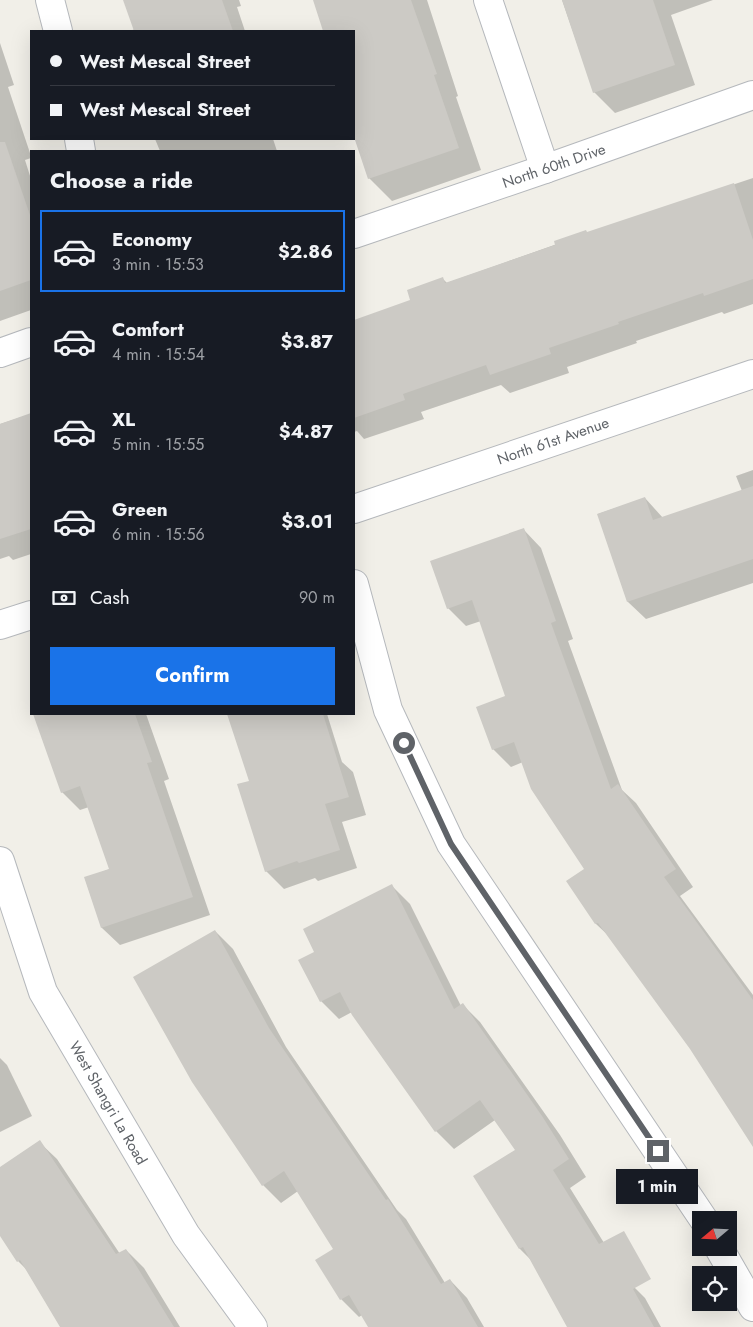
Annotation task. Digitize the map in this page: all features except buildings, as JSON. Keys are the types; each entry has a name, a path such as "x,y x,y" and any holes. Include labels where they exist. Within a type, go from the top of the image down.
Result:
{"street":[{"path":"50,0 58,30"},
{"path":"488,0 545,169"},
{"name":"North 60th Drive","path":"355,234 753,95"},
{"path":"0,353 30,342"},
{"name":"North 61st Avenue","path":"355,509 753,374"},
{"path":"355,588 388,710 451,844 698,1211"},
{"path":"0,625 30,615"},
{"name":"West Shangri La Road","path":"0,861 43,992 186,1235 252,1327"},
{"path":"724,1256 753,1308"}],"route":[{"path":"404,743 451,844 658,1151"}]}
